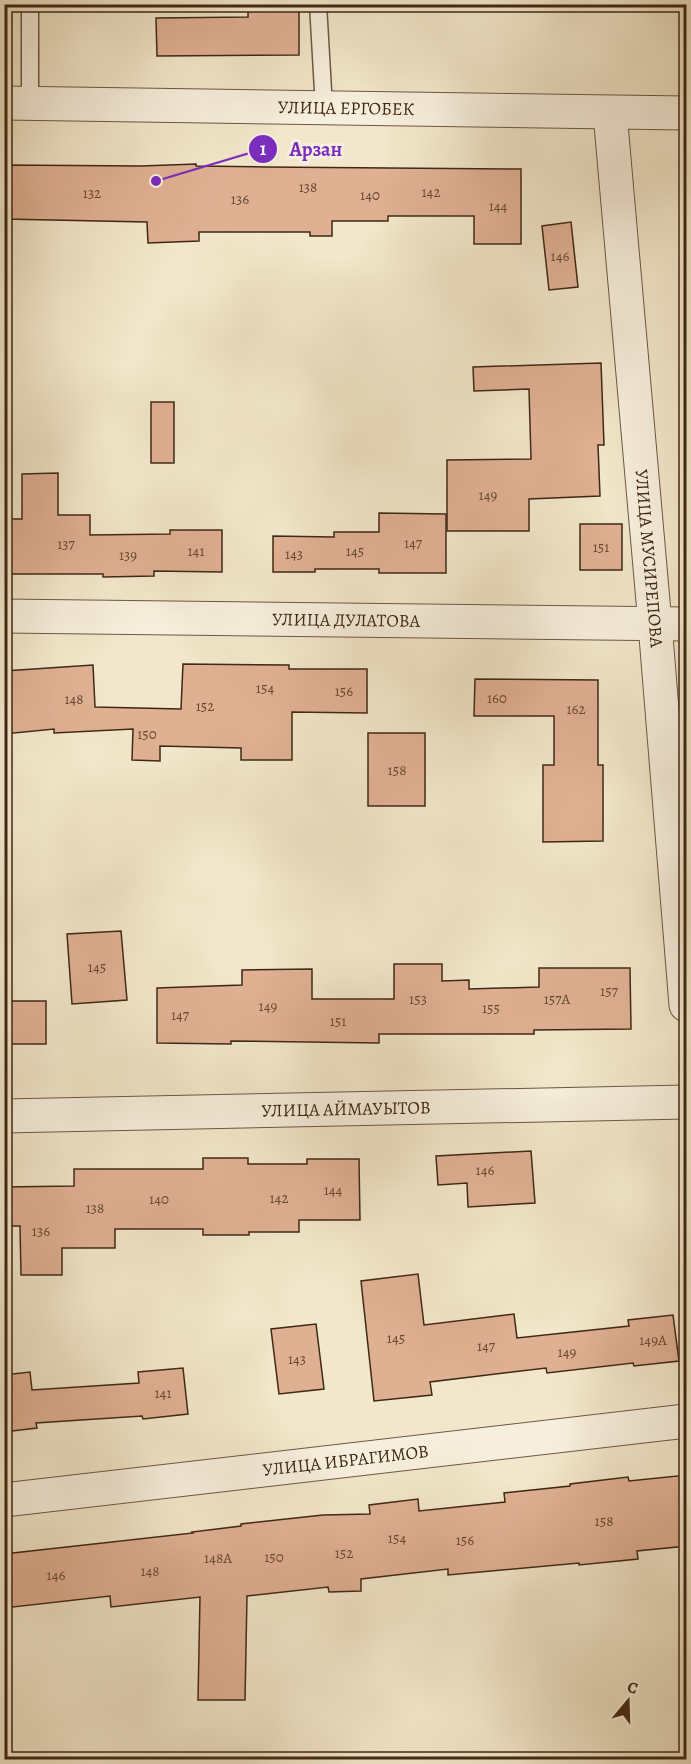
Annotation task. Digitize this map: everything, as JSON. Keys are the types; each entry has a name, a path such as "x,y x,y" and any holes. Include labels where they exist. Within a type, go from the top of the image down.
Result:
{"street":[{"name":"УЛИЦА ЕРГОБЕК","path":"17,103 687,113"},
{"name":"УЛИЦА МУСИРЕПОВА","path":"610,113 671,624 687,1005"},
{"name":"УЛИЦА ДУЛАТОВА","path":"4,616 671,624"},
{"name":"УЛИЦА АЙМАУЫТОВ","path":"4,1116 687,1102"},
{"name":"УЛИЦА ИБРАГИМОВ","path":"4,1500 687,1421"}],"lane":[{"path":"17,103 30,4"},
{"path":"318,4 324,108"}],"building":[{"path":"248,11 299,11 299,55 157,56 156,18 248,17"},
{"path":"196,164 196,166 521,169 521,244 474,244 474,216 388,216 388,221 332,221 332,236 310,236 310,232 199,232 199,241 148,243 147,222 4,219 4,165"},
{"path":"571,222 578,287 549,290 542,226"},
{"path":"601,363 604,445 598,445 600,496 529,499 529,531 447,531 447,460 531,459 529,389 474,391 473,367"},
{"path":"151,402 174,402 174,463 151,463"},
{"path":"58,473 58,515 90,515 90,535 170,534 170,530 222,530 222,572 154,571 154,576 103,577 103,574 4,574 4,519 22,519 22,474"},
{"path":"379,513 446,514 446,573 379,573 379,569 315,569 315,572 273,572 273,536 334,537 334,532 379,532"},
{"path":"580,524 622,524 622,570 580,570"},
{"path":"183,664 289,665 289,669 367,669 367,713 292,712 292,760 241,760 241,748 160,746 160,761 132,760 133,729 54,733 54,729 4,734 4,671 93,665 95,707 181,709"},
{"path":"475,679 598,680 598,765 603,765 603,841 543,842 543,765 554,765 554,716 474,716"},
{"path":"368,733 425,733 425,806 368,806"},
{"path":"121,931 127,1000 72,1004 67,934"},
{"path":"394,964 442,964 442,981 469,980 469,989 539,987 539,968 630,968 631,1029 534,1030 534,1034 379,1034 379,1043 231,1041 231,1044 157,1043 157,988 242,985 242,970 312,969 312,999 394,999"},
{"path":"4,1001 46,1001 46,1044 4,1044"},
{"path":"531,1151 535,1203 468,1207 467,1183 438,1185 436,1156"},
{"path":"203,1158 248,1158 248,1164 307,1164 307,1159 359,1159 360,1220 299,1220 299,1232 249,1232 249,1235 203,1235 203,1229 115,1229 115,1248 62,1248 62,1275 21,1275 20,1226 4,1226 4,1187 74,1186 74,1169 203,1169"},
{"path":"418,1274 424,1325 514,1314 517,1338 629,1326 628,1320 673,1315 679,1361 634,1366 633,1363 547,1373 546,1368 430,1382 432,1395 374,1401 361,1281"},
{"path":"316,1324 324,1389 279,1394 271,1329"},
{"path":"183,1368 188,1414 143,1419 142,1416 36,1423 37,1428 4,1432 4,1375 30,1372 32,1390 139,1383 138,1372"},
{"path":"687,1475 687,1546 637,1551 638,1559 579,1565 579,1563 448,1575 448,1569 361,1579 361,1591 329,1592 328,1587 247,1596 245,1700 198,1700 200,1597 111,1607 110,1596 4,1608 4,1554 193,1533 241,1526 241,1524 323,1515 370,1514 369,1505 418,1499 419,1511 505,1502 504,1493 570,1486 570,1484 628,1477 629,1481"}],"place":[{"name":"Арзан","path":"156,181"}]}
